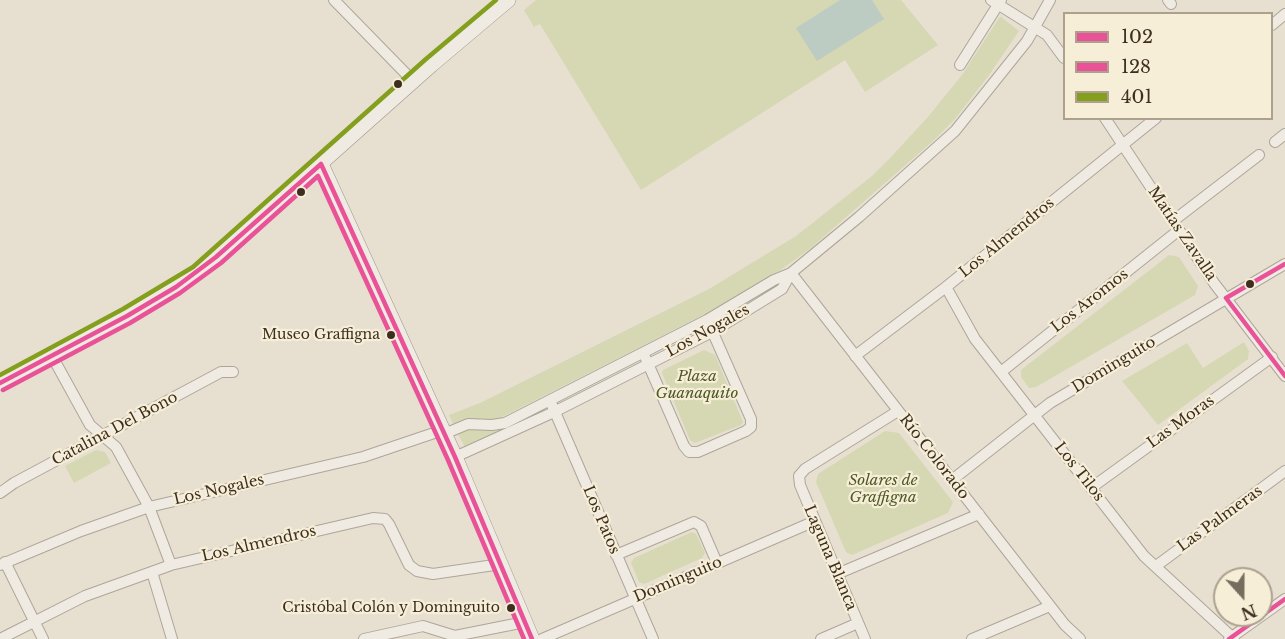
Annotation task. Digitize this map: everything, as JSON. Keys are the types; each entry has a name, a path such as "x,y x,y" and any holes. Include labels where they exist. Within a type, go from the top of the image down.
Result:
{"main road":[{"path":"0,383 157,300 197,273 508,0"},
{"path":"321,164 455,457 532,639"}],"street":[{"path":"334,0 413,81"},
{"name":"Los Nogales","path":"3,563 81,531 149,507 363,457 468,424 505,423 707,320 774,280 791,273 859,217 954,131 1036,27 1050,0"},
{"path":"960,65 997,2 1036,27 1052,40 1063,55"},
{"path":"1273,24 1285,14"},
{"name":"Matías Zavalla","path":"1106,120 1226,298 1285,376"},
{"name":"Los Almendros","path":"855,356 946,287 1154,120"},
{"path":"1275,142 1285,134"},
{"name":"Los Aromos","path":"1000,372 1259,156"},
{"name":"Dominguito","path":"952,480 1050,403 1285,264"},
{"name":"Los Nogales","path":"455,457 554,412 712,332 782,289 791,273"},
{"name":"Río Colorado","path":"791,273 1065,625 1080,639"},
{"name":"Los Tilos","path":"946,287 975,339 1144,556 1231,638"},
{"path":"644,353 684,446 689,452 698,452 746,431 751,427 751,420 707,320"},
{"path":"52,356 90,425 116,447 149,507 171,565"},
{"name":"Las Moras","path":"1091,488 1272,357"},
{"name":"Catalina Del Bono","path":"0,493 14,483 221,372 233,372"},
{"name":"Los Patos","path":"549,400 653,639"},
{"name":"Laguna Blanca","path":"865,639 800,485 799,476 898,411"},
{"name":"Las Palmeras","path":"1156,566 1285,471"},
{"path":"837,574 979,514"},
{"name":"Los Almendros","path":"0,639 85,596 171,565 379,517 385,519 389,524 409,565 417,571 433,574 501,564"},
{"name":"Dominguito","path":"542,639 815,521"},
{"path":"616,555 688,524 698,522 717,563"},
{"path":"3,563 43,639"},
{"path":"152,572 172,639"},
{"path":"1231,638 1285,599"},
{"path":"972,639 1050,606"},
{"path":"363,639 423,626 455,636 525,622"},
{"path":"821,639 858,623"}],"green space":[{"path":"536,0 901,0 938,45 865,92 845,60 641,190 540,24 534,27 524,10"},
{"path":"1001,17 1019,31 955,119 812,247 782,269 725,304 498,419 467,419 453,424 449,415 480,403 709,289 796,236 872,176 891,157 962,75"},
{"path":"1169,255 1179,257 1198,286 1195,295 1036,387 1029,388 1021,377 1021,370"},
{"path":"1244,342 1249,351 1248,359 1158,425 1122,381 1187,343 1203,368"},
{"name":"Plaza Guanaquito","path":"704,350 715,355 743,422 741,425 695,443 690,440 662,373 663,370"},
{"path":"543,408 544,411 465,447 457,432"},
{"name":"Solares de Graffigna","path":"885,431 899,433 953,502 948,513 852,555 846,552 816,482 818,474"},
{"path":"96,450 105,452 111,463 74,483 65,466"},
{"path":"692,532 696,534 705,553 702,558 644,584 639,582 631,563 634,558"}],"shaded area":[{"path":"840,0 872,0 884,19 817,61 796,28"}],"transit line":[{"name":"401","path":"0,375 123,309 193,267 426,59 496,0"},
{"name":"102","path":"0,383 127,316 176,287 216,257 321,164 455,457 532,639"},
{"name":"128","path":"3,390 130,323 180,293 221,263 318,176 448,460 524,639"},
{"name":"102","path":"1285,264 1226,298 1285,376"},
{"name":"102","path":"1229,639 1285,599"}],"place":[{"name":"Museo Graffigna","path":"391,335"},
{"name":"Cristóbal Colón y Dominguito","path":"511,608"}]}
